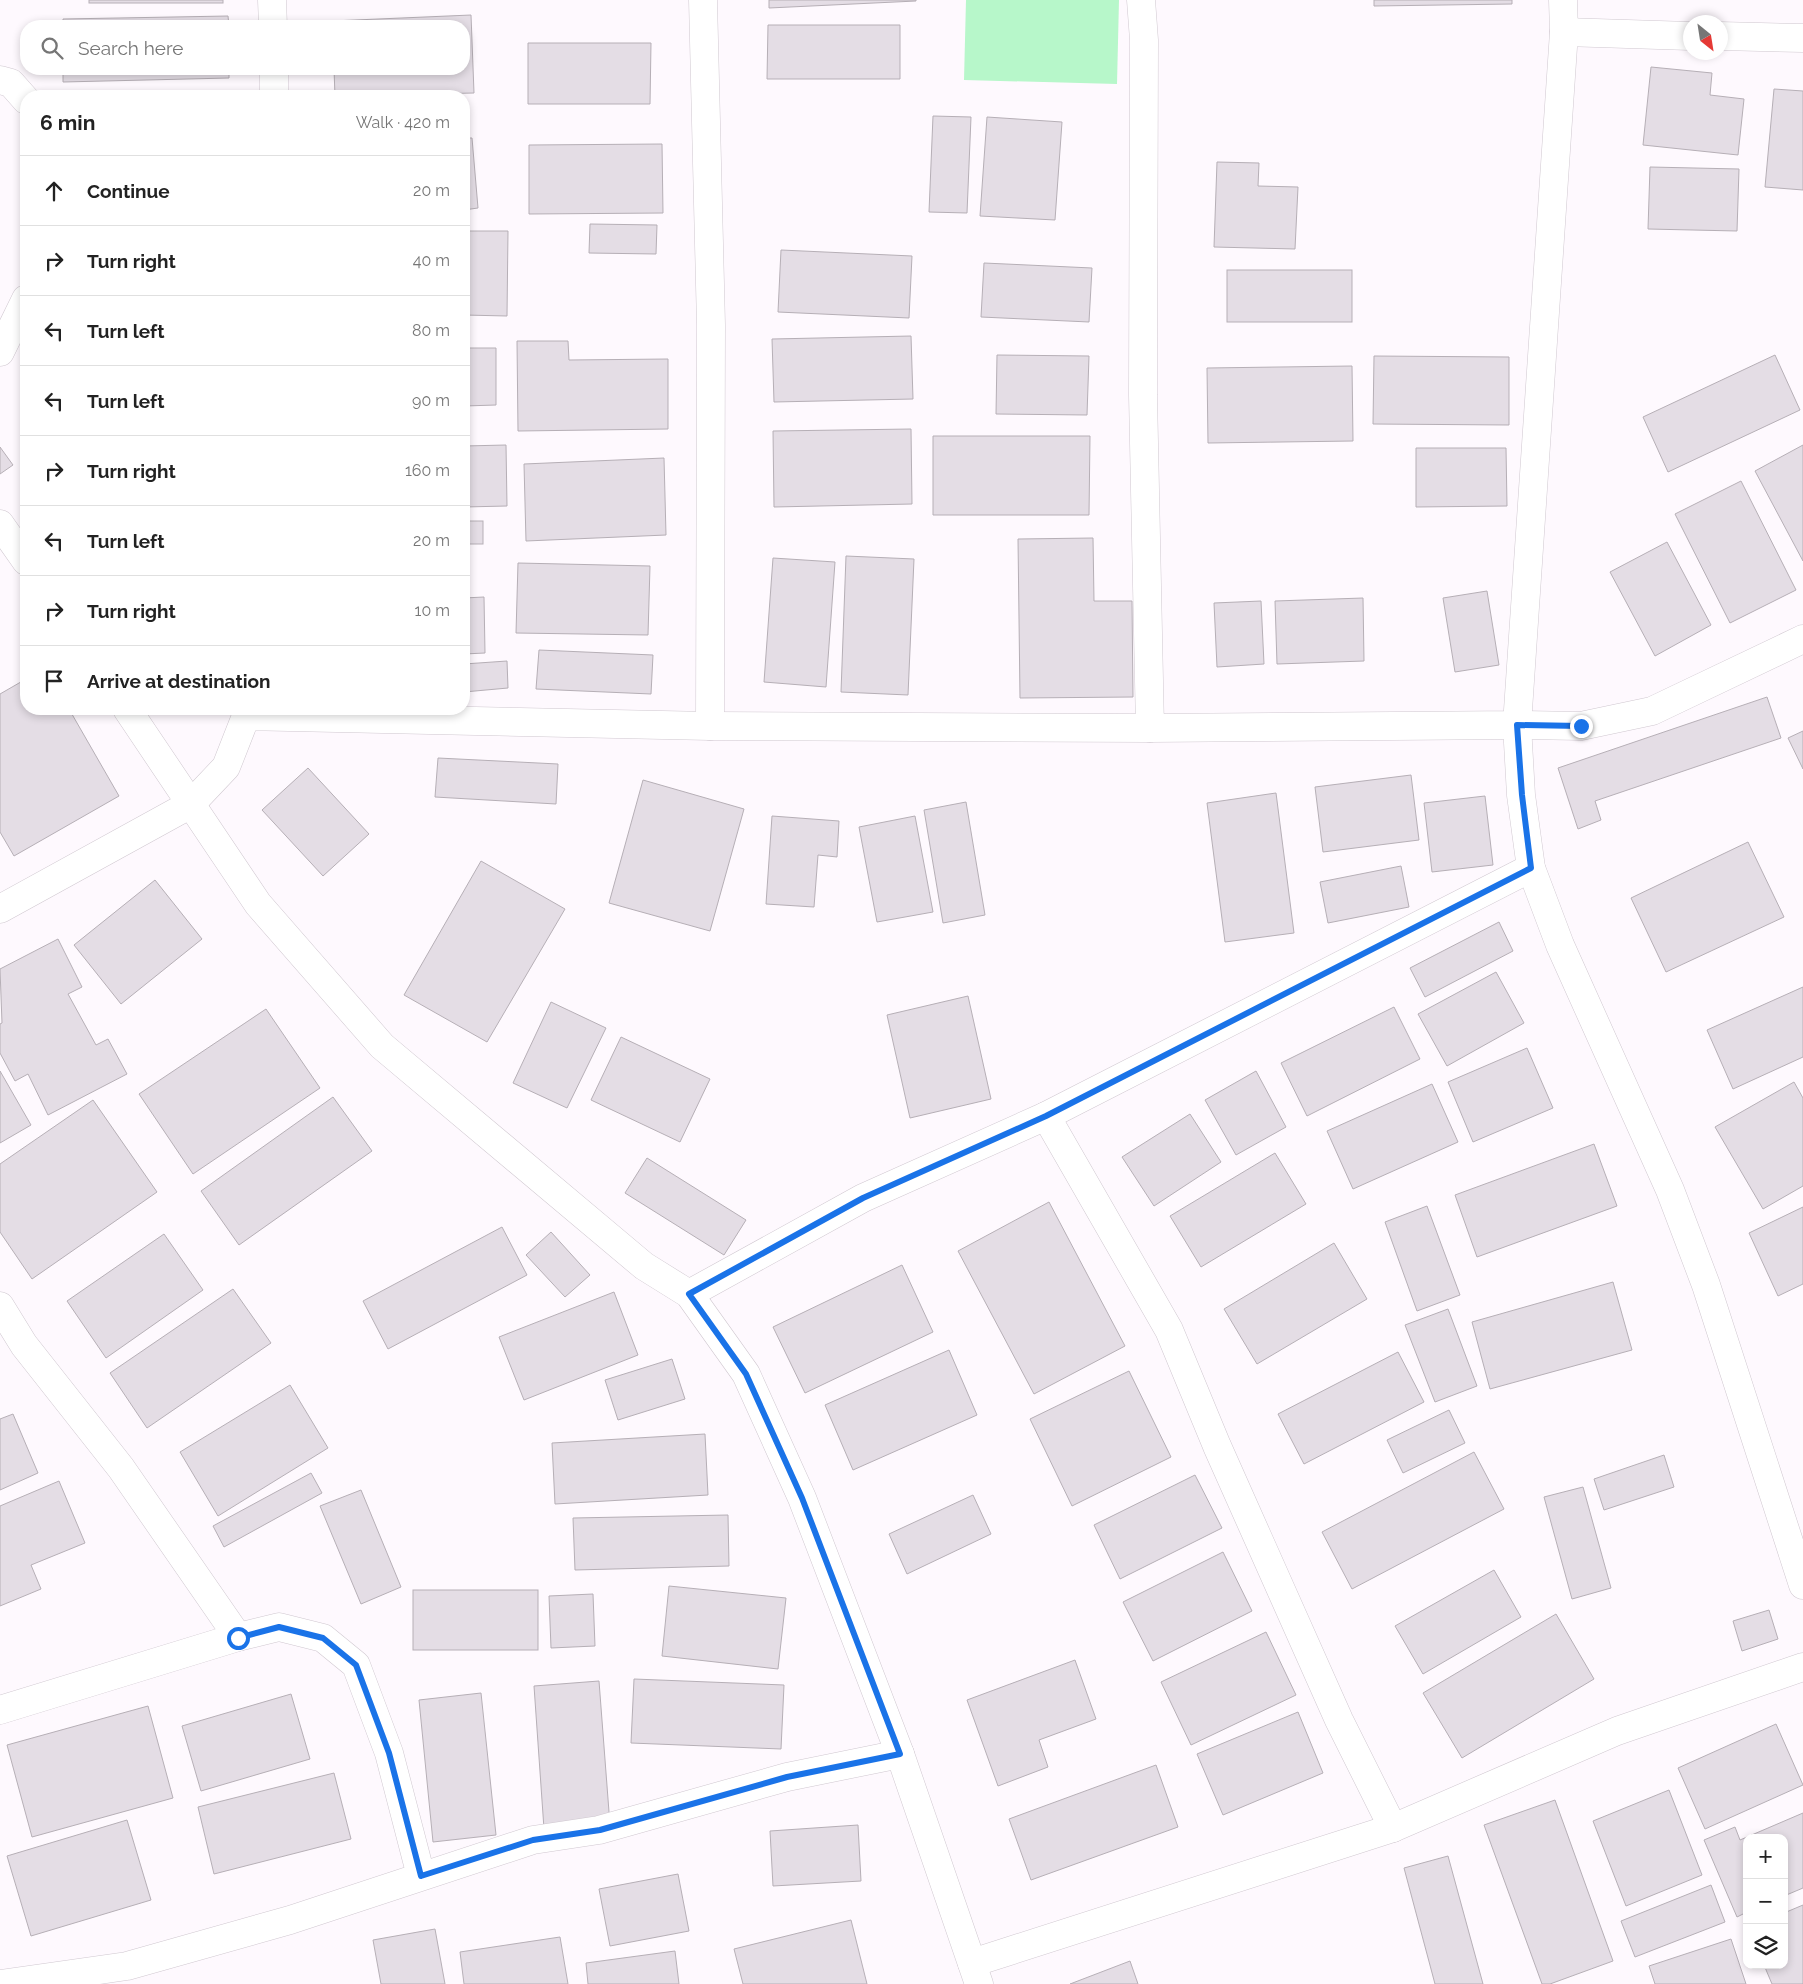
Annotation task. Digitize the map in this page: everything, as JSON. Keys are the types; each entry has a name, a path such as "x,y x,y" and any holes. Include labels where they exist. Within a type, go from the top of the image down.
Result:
{"street":[{"path":"272,0 273,20"},
{"path":"704,0 711,325 710,726"},
{"path":"1141,0 1144,40 1143,394 1150,728"},
{"path":"1563,0 1564,32 1517,725 1522,795 1531,868 1560,945 1670,1190 1699,1268 1803,1586"},
{"path":"1564,32 1683,36"},
{"path":"1728,36 1803,38"},
{"path":"274,75 274,90"},
{"path":"0,80 11,83 20,93"},
{"path":"0,352 20,311"},
{"path":"0,524 20,552"},
{"path":"318,715 710,726 1150,728 1581,726 1652,711 1803,640"},
{"path":"131,715 258,904 382,1046 644,1266 689,1294 746,1374 802,1498 900,1754 976,1973 1393,1828 1617,1730 1803,1667"},
{"path":"0,909 191,804 226,767 246,715"},
{"path":"689,1294 863,1198 1046,1116 1531,868"},
{"path":"1046,1116 1169,1330 1216,1446 1339,1720 1393,1828"},
{"path":"0,1306 24,1345 122,1468 238,1638"},
{"path":"0,1710 279,1627 323,1638 356,1665 389,1753 421,1876"},
{"path":"1,1984 127,1966 290,1920 533,1840 600,1830 787,1777 900,1754"}],"green space":[{"path":"966,0 1119,0 1117,84 964,80"}],"building":[{"path":"89,0 223,0 223,3 89,3"},
{"path":"769,0 916,0 916,1 769,8"},
{"path":"1374,0 1512,0 1512,4 1374,6"},
{"path":"471,15 474,93 470,93 470,90 335,90 334,75 470,75 470,20 355,20"},
{"path":"228,16 228,20 63,20"},
{"path":"768,25 900,25 900,79 767,79"},
{"path":"528,43 651,43 650,104 528,104"},
{"path":"1651,67 1712,73 1710,95 1744,99 1738,155 1643,145"},
{"path":"63,75 229,75 229,78 63,82"},
{"path":"1774,89 1803,91 1803,190 1765,187"},
{"path":"933,116 971,117 967,213 929,212"},
{"path":"987,117 1062,122 1055,220 980,216"},
{"path":"470,138 472,138 478,208 470,209"},
{"path":"662,144 663,213 529,214 529,145"},
{"path":"1217,162 1259,163 1258,186 1298,187 1295,249 1214,247"},
{"path":"1650,167 1739,169 1737,231 1648,229"},
{"path":"590,224 657,225 656,254 589,253"},
{"path":"470,231 508,231 507,316 470,315"},
{"path":"781,250 912,256 909,318 778,312"},
{"path":"984,263 1092,268 1089,322 981,317"},
{"path":"1227,270 1352,270 1352,322 1227,322"},
{"path":"911,336 913,399 774,402 772,339"},
{"path":"517,341 568,341 569,360 668,359 668,429 518,431"},
{"path":"470,348 496,348 496,405 470,406"},
{"path":"997,355 1089,356 1087,415 996,414"},
{"path":"1775,355 1800,410 1668,472 1643,417"},
{"path":"1374,356 1509,357 1509,425 1373,424"},
{"path":"1352,366 1353,441 1208,443 1207,368"},
{"path":"911,429 912,504 774,507 773,431"},
{"path":"933,436 1090,436 1089,515 933,515"},
{"path":"506,445 507,506 470,507 470,446"},
{"path":"1803,445 1803,561 1755,471"},
{"path":"0,447 13,465 0,474"},
{"path":"1416,448 1506,448 1507,506 1416,507"},
{"path":"664,458 666,535 526,541 524,464"},
{"path":"1741,481 1796,590 1730,623 1675,514"},
{"path":"470,521 483,521 483,544 470,544"},
{"path":"1093,538 1094,601 1132,601 1133,697 1020,698 1018,539"},
{"path":"1667,542 1711,625 1655,656 1610,572"},
{"path":"846,556 914,559 908,695 841,692"},
{"path":"773,558 835,562 826,687 764,682"},
{"path":"518,563 650,566 648,635 516,633"},
{"path":"1487,591 1499,665 1455,672 1443,598"},
{"path":"484,597 485,653 470,654 470,598"},
{"path":"1363,598 1364,661 1277,664 1275,601"},
{"path":"1261,601 1264,664 1217,667 1214,603"},
{"path":"539,650 653,655 651,694 536,689"},
{"path":"507,661 508,688 470,691 470,664"},
{"path":"20,682 20,715 72,715 119,796 14,856 0,832 0,694"},
{"path":"1767,697 1781,738 1595,801 1601,820 1578,829 1558,768"},
{"path":"1803,731 1803,769 1788,738"},
{"path":"438,758 558,764 556,804 435,797"},
{"path":"308,768 369,834 323,876 262,810"},
{"path":"1411,775 1419,840 1323,852 1315,787"},
{"path":"643,780 744,809 710,931 609,903"},
{"path":"1276,793 1294,933 1225,942 1207,803"},
{"path":"1485,796 1493,865 1432,872 1424,803"},
{"path":"966,802 985,915 943,923 924,810"},
{"path":"772,816 839,821 837,857 818,855 814,907 766,904"},
{"path":"915,816 933,912 877,922 859,827"},
{"path":"1748,842 1784,917 1666,972 1631,898"},
{"path":"481,861 565,909 487,1042 404,995"},
{"path":"1401,866 1409,907 1328,923 1320,882"},
{"path":"155,880 202,939 121,1004 74,945"},
{"path":"1499,922 1513,951 1425,997 1410,968"},
{"path":"58,939 82,987 68,994 96,1045 108,1039 127,1074 48,1115 28,1074 15,1081 0,1053 0,1024 2,1023 0,969"},
{"path":"1496,972 1524,1023 1447,1066 1418,1014"},
{"path":"1803,987 1803,1057 1733,1089 1707,1030"},
{"path":"968,996 991,1099 910,1118 887,1015"},
{"path":"551,1002 606,1028 567,1108 513,1083"},
{"path":"1394,1007 1420,1059 1307,1116 1281,1063"},
{"path":"266,1009 320,1088 193,1174 139,1094"},
{"path":"621,1037 710,1079 680,1142 591,1100"},
{"path":"1527,1048 1553,1108 1473,1142 1448,1082"},
{"path":"0,1071 31,1125 0,1143"},
{"path":"1256,1071 1286,1127 1236,1155 1205,1100"},
{"path":"1794,1082 1803,1098 1803,1186 1763,1209 1715,1127"},
{"path":"1432,1084 1458,1142 1353,1189 1327,1131"},
{"path":"333,1097 372,1151 239,1245 201,1191"},
{"path":"93,1100 157,1192 32,1279 0,1232 0,1164"},
{"path":"1190,1114 1221,1162 1154,1206 1122,1157"},
{"path":"1594,1144 1617,1206 1477,1257 1455,1195"},
{"path":"1275,1153 1306,1204 1201,1267 1170,1216"},
{"path":"647,1158 746,1220 724,1255 625,1193"},
{"path":"1049,1202 1125,1346 1034,1394 958,1251"},
{"path":"1427,1206 1460,1295 1417,1311 1385,1222"},
{"path":"1803,1207 1803,1284 1778,1296 1749,1233"},
{"path":"502,1227 527,1275 388,1349 363,1301"},
{"path":"551,1232 590,1275 565,1297 526,1255"},
{"path":"164,1234 203,1290 106,1358 67,1301"},
{"path":"1334,1243 1367,1299 1257,1364 1224,1309"},
{"path":"902,1265 933,1332 805,1393 773,1327"},
{"path":"1613,1282 1632,1350 1490,1389 1472,1322"},
{"path":"233,1289 271,1343 147,1428 110,1373"},
{"path":"614,1292 638,1355 524,1400 499,1337"},
{"path":"1448,1309 1477,1386 1435,1402 1405,1325"},
{"path":"949,1350 977,1415 853,1470 825,1405"},
{"path":"1398,1352 1424,1402 1304,1464 1278,1414"},
{"path":"672,1359 685,1399 618,1420 605,1380"},
{"path":"1129,1371 1171,1457 1072,1506 1030,1419"},
{"path":"290,1385 328,1448 218,1516 180,1452"},
{"path":"1449,1410 1465,1443 1403,1473 1387,1440"},
{"path":"13,1414 38,1473 0,1490 0,1419"},
{"path":"705,1434 708,1495 555,1504 552,1443"},
{"path":"1474,1452 1504,1509 1352,1589 1322,1532"},
{"path":"1664,1455 1674,1487 1604,1510 1594,1479"},
{"path":"311,1473 322,1493 224,1547 213,1526"},
{"path":"1195,1475 1222,1528 1120,1579 1094,1525"},
{"path":"59,1481 85,1543 31,1565 41,1589 0,1606 0,1506"},
{"path":"1583,1487 1611,1588 1572,1599 1544,1497"},
{"path":"361,1490 401,1587 361,1604 320,1506"},
{"path":"973,1495 991,1534 907,1574 889,1534"},
{"path":"728,1515 729,1566 575,1570 573,1518"},
{"path":"1223,1552 1252,1611 1153,1661 1123,1602"},
{"path":"1494,1570 1521,1617 1423,1674 1395,1626"},
{"path":"669,1586 786,1598 778,1669 662,1656"},
{"path":"413,1590 538,1590 538,1650 413,1650"},
{"path":"593,1594 595,1646 551,1648 549,1596"},
{"path":"1769,1610 1778,1639 1742,1651 1733,1621"},
{"path":"1556,1614 1594,1679 1462,1758 1423,1693"},
{"path":"1266,1632 1296,1695 1191,1745 1161,1682"},
{"path":"1075,1660 1096,1719 1039,1740 1048,1767 998,1786 967,1700"},
{"path":"634,1679 784,1685 781,1749 631,1743"},
{"path":"599,1681 610,1825 544,1829 534,1686"},
{"path":"481,1693 496,1835 433,1842 419,1700"},
{"path":"291,1694 310,1759 201,1791 182,1726"},
{"path":"148,1706 173,1798 32,1837 7,1745"},
{"path":"1298,1712 1323,1773 1223,1815 1197,1754"},
{"path":"1776,1724 1803,1785 1705,1829 1678,1768"},
{"path":"1156,1765 1178,1827 1031,1880 1009,1819"},
{"path":"334,1773 351,1839 214,1874 198,1807"},
{"path":"1669,1790 1702,1875 1626,1906 1593,1821"},
{"path":"1555,1800 1613,1961 1550,1984 1542,1984 1484,1825"},
{"path":"1803,1813 1803,1888 1788,1894 1788,1834 1754,1834"},
{"path":"127,1820 151,1900 31,1936 7,1856"},
{"path":"858,1825 861,1881 773,1886 770,1831"},
{"path":"1735,1827 1740,1840 1743,1839 1743,1914 1737,1917 1704,1840"},
{"path":"1448,1856 1483,1984 1435,1984 1404,1868"},
{"path":"678,1874 689,1931 610,1946 599,1889"},
{"path":"1711,1885 1725,1922 1635,1957 1621,1921"},
{"path":"1803,1905 1803,1984 1772,1984 1766,1969 1788,1969 1788,1911"},
{"path":"851,1920 867,1984 743,1984 734,1949"},
{"path":"435,1929 445,1984 381,1984 373,1940"},
{"path":"560,1937 568,1984 464,1984 460,1952"},
{"path":"1731,1939 1746,1984 1655,1984 1649,1966"},
{"path":"675,1951 679,1984 588,1984 586,1963"},
{"path":"1130,1961 1138,1984 1070,1984"}],"route":[{"path":"238,1638 279,1627 323,1638 356,1665 389,1753 421,1876 533,1840 600,1830 649,1817 689,1803 787,1777 900,1754 802,1498 746,1374 689,1294 863,1198 1046,1116 1531,868 1522,795 1517,725 1581,726"}]}
